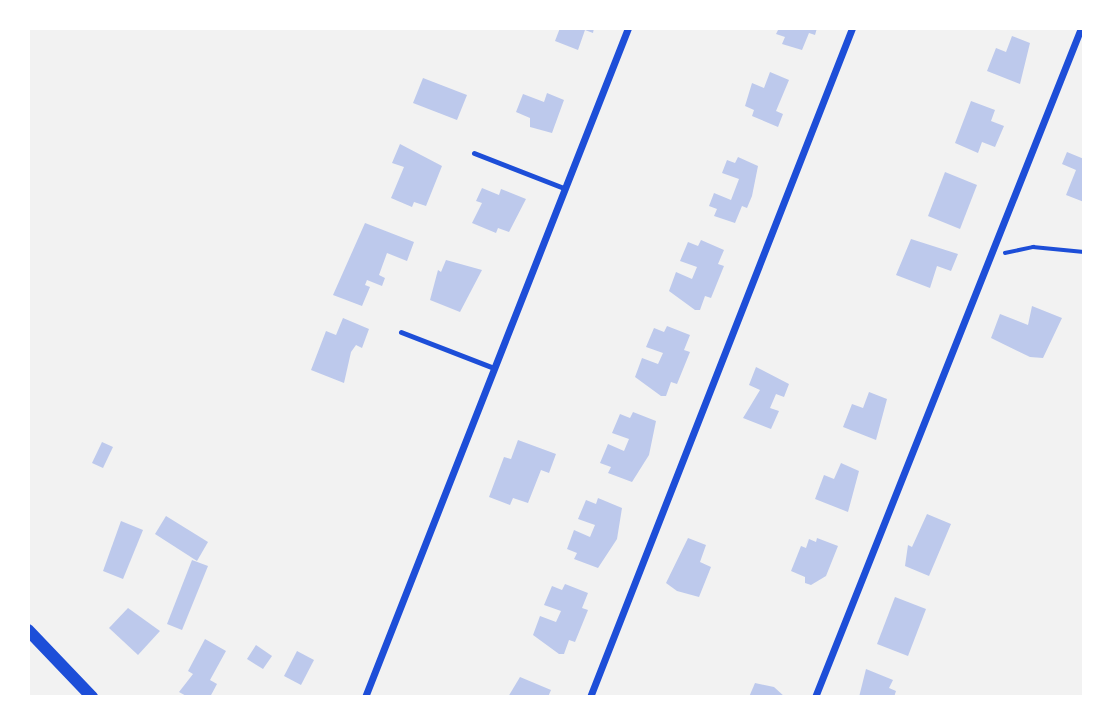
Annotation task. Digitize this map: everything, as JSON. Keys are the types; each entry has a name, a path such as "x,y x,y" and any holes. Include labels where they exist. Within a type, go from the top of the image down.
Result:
{"street":[{"path":"365,697 628,28"},
{"path":"590,697 852,28"},
{"path":"815,697 1080,28"},
{"path":"28,630 92,697"}],"lane":[{"path":"474,153 564,188"},
{"path":"401,332 494,368"}],"path":[{"path":"989,256 1033,247 1084,252"}],"building":[{"path":"560,28 594,28 593,33 585,30 578,50 555,41"},
{"path":"779,28 817,28 815,35 809,33 802,50 782,44 785,37 776,34"},
{"path":"1012,36 1030,43 1020,84 987,71 996,48 1006,52"},
{"path":"770,72 789,80 776,111 783,114 778,127 752,116 754,110 745,106 752,83 764,88"},
{"path":"423,78 467,95 457,120 413,103"},
{"path":"547,93 564,100 552,133 530,127 530,118 516,112 523,94 544,102"},
{"path":"971,101 995,110 991,121 1004,126 995,147 982,142 978,153 955,143"},
{"path":"400,144 442,166 426,206 414,202 412,207 391,198 404,167 392,163"},
{"path":"1067,152 1084,159 1084,202 1066,195 1076,170 1062,164"},
{"path":"738,157 758,166 752,196 747,208 742,206 735,223 714,216 717,209 709,206 714,193 731,200 739,179 722,173 727,160 735,163"},
{"path":"945,172 977,185 960,229 928,216"},
{"path":"482,188 499,195 501,189 526,199 509,232 498,228 496,233 472,223 482,203 476,201"},
{"path":"365,223 414,242 407,261 387,253 379,275 385,278 382,286 367,280 365,285 370,287 362,306 333,295"},
{"path":"911,239 958,254 951,271 937,266 930,288 896,275"},
{"path":"701,240 724,250 718,264 724,266 711,298 705,296 700,310 695,310 669,291 676,272 692,279 697,267 680,261 688,242 698,246"},
{"path":"446,260 482,270 460,312 430,300 438,270 441,272"},
{"path":"1032,306 1062,318 1043,358 1030,357 991,338 1000,314 1028,325"},
{"path":"343,318 369,329 362,348 356,345 351,352 344,383 311,370 326,331 336,335"},
{"path":"667,326 690,335 684,350 690,352 677,384 671,382 666,396 661,396 635,377 642,358 658,364 663,353 646,347 654,328 664,332"},
{"path":"756,367 789,384 784,397 776,394 770,408 779,411 771,429 743,418 760,390 749,385"},
{"path":"869,392 887,399 876,440 843,427 852,404 863,408"},
{"path":"633,412 656,421 649,455 632,482 608,473 611,467 600,463 608,444 624,451 629,439 612,433 620,414 630,418"},
{"path":"518,440 556,454 549,473 541,470 528,503 513,498 510,505 489,497 504,457 511,459"},
{"path":"102,442 113,447 103,468 92,463"},
{"path":"841,463 859,471 848,512 815,499 824,475 834,479"},
{"path":"598,498 622,508 617,539 598,568 574,559 577,553 567,549 574,530 590,537 595,525 578,519 586,500 596,504"},
{"path":"927,514 951,524 929,576 905,566 908,545 912,547"},
{"path":"166,516 208,542 197,561 155,534"},
{"path":"121,521 143,530 123,579 103,571"},
{"path":"688,538 706,545 700,562 711,567 699,597 677,591 666,583"},
{"path":"817,538 838,546 826,576 811,585 805,583 805,577 791,571 801,546 806,548 809,539 816,542"},
{"path":"192,560 208,566 182,630 167,624"},
{"path":"565,584 588,593 582,608 588,610 575,642 569,640 564,654 559,654 533,635 540,616 556,622 561,611 544,605 552,586 562,590"},
{"path":"895,597 926,609 908,656 877,644"},
{"path":"128,608 160,631 138,655 109,628"},
{"path":"205,639 226,651 210,680 217,684 210,697 188,697 179,692 193,674 188,671"},
{"path":"256,645 272,656 263,669 247,659"},
{"path":"297,651 314,660 301,685 284,676"},
{"path":"866,669 893,680 889,688 896,691 894,697 859,697"},
{"path":"520,677 551,690 548,697 508,697"},
{"path":"755,683 774,687 785,697 749,697"}]}
